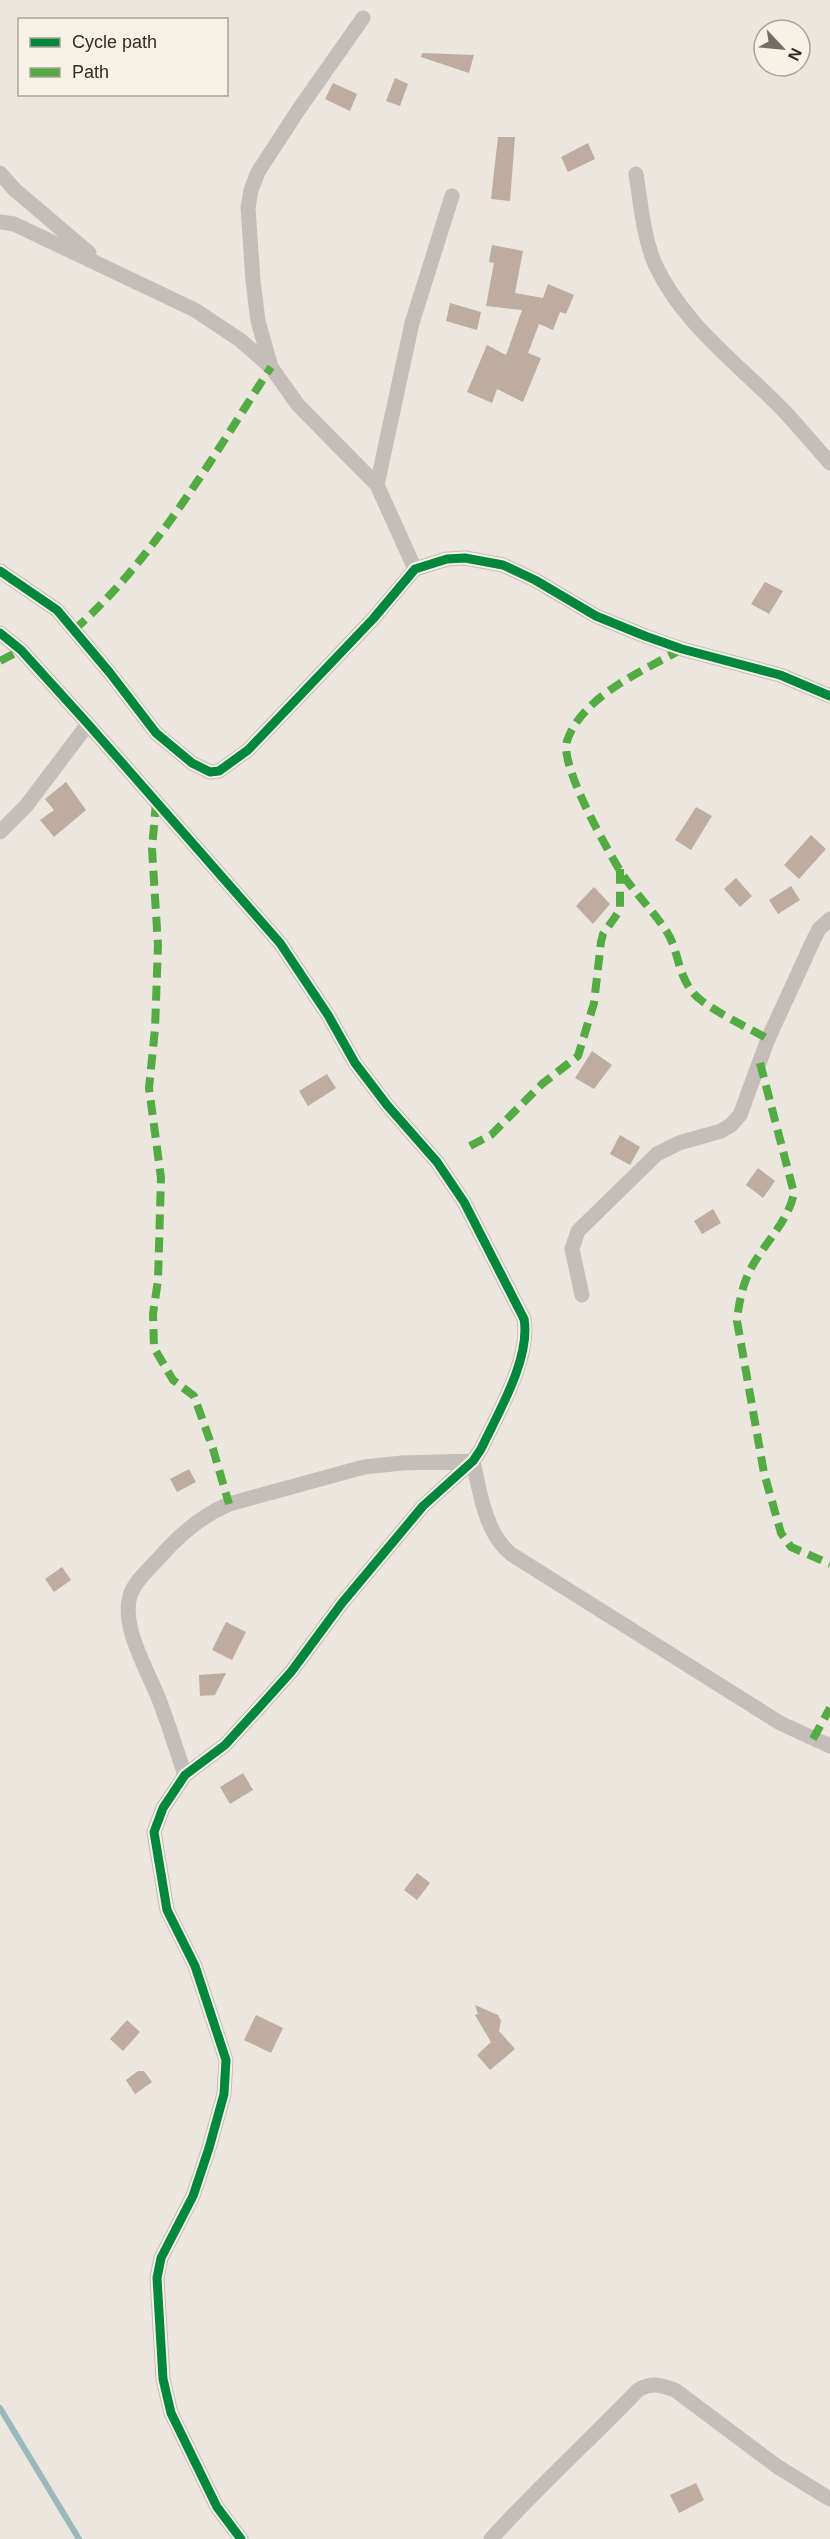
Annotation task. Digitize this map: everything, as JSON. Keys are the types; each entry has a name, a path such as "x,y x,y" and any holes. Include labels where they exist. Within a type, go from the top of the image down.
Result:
{"street":[{"path":"271,368 258,321 253,281 248,208 251,190 258,172 299,109 363,18"},
{"path":"0,173 14,189 105,267"},
{"path":"636,174 647,240 654,262 676,302 784,411 830,463"},
{"path":"377,485 412,323 452,196"},
{"path":"0,222 14,224 195,310 240,340 271,368 298,405 377,485 415,569"},
{"path":"0,571 57,610 156,733 192,763 210,772 219,771 248,750 373,619 415,569 447,559 465,558 503,565 535,580 596,616 645,636 682,649 780,675 830,696"},
{"path":"0,633 21,650 88,724 280,943 328,1015 355,1063 387,1105 437,1162 464,1202 524,1319 526,1331 519,1365 482,1449 473,1461 423,1506 342,1603 291,1672 225,1745 185,1775 163,1808 154,1832 167,1910 195,1966 226,2060 226,2077 209,2148 193,2196 161,2258 157,2278 163,2379 171,2413 217,2507 241,2539"},
{"path":"0,832 26,806 88,724"},
{"path":"582,1295 572,1249 578,1232 642,1166 657,1154 679,1143 721,1131 741,1115 768,1039 819,929 830,919"},
{"path":"473,1461 481,1498 496,1538 511,1554 780,1723 830,1746"},
{"path":"185,1775 158,1697 136,1649 128,1610 134,1587 170,1546 194,1523 229,1504 364,1467 402,1463 473,1461"},
{"path":"491,2539 526,2500 573,2457 638,2390 646,2385 659,2384 675,2390 778,2467 830,2499"}],"building":[{"path":"422,53 474,55 469,73 421,57"},
{"path":"395,78 408,84 400,106 386,101"},
{"path":"333,83 357,94 350,111 325,99"},
{"path":"498,137 515,137 510,201 491,199"},
{"path":"588,143 595,159 568,172 561,157"},
{"path":"492,245 523,251 515,293 543,298 548,284 574,295 566,314 560,312 553,330 539,324 528,353 541,358 523,402 497,389 492,403 467,392 487,345 506,355 522,310 486,306 494,263 489,262"},
{"path":"450,303 481,312 477,330 446,321"},
{"path":"765,582 783,591 769,614 751,604"},
{"path":"66,782 86,810 54,837 40,820 54,810 45,799"},
{"path":"696,807 712,816 691,850 675,840"},
{"path":"811,835 826,849 799,879 784,865"},
{"path":"736,878 752,896 740,907 724,889"},
{"path":"791,886 800,900 778,914 769,900"},
{"path":"594,887 610,904 593,924 576,906"},
{"path":"592,1051 612,1065 594,1089 575,1078"},
{"path":"327,1074 336,1088 308,1106 299,1091"},
{"path":"620,1135 640,1147 630,1165 610,1154"},
{"path":"758,1168 775,1181 763,1198 746,1185"},
{"path":"713,1209 721,1223 702,1234 694,1221"},
{"path":"189,1469 196,1482 177,1492 170,1479"},
{"path":"62,1567 71,1580 54,1592 45,1579"},
{"path":"226,1622 246,1632 232,1660 212,1650"},
{"path":"226,1673 215,1695 200,1696 199,1675"},
{"path":"243,1773 253,1790 230,1804 220,1787"},
{"path":"417,1873 430,1883 417,1900 404,1890"},
{"path":"475,2005 498,2015 501,2021 499,2031 515,2049 490,2070 477,2055 491,2042 475,2015 478,2014"},
{"path":"256,2015 283,2028 271,2053 244,2040"},
{"path":"127,2020 140,2032 123,2051 110,2039"},
{"path":"138,2071 144,2071 152,2082 135,2094 126,2080"},
{"path":"696,2483 704,2500 679,2513 670,2495"}],"waterway":[{"path":"0,2408 79,2539"}],"marked path":[{"path":"74,630 103,602 156,540 181,506 271,367"},
{"path":"682,649 632,676 600,698 575,725 567,741 566,753 577,788 596,828 622,874 667,932 688,986 700,1000 709,1006 768,1039"},
{"path":"0,661 21,650"},
{"path":"156,802 152,849 158,945 155,1029 149,1088 161,1178 158,1280 153,1314 154,1348 173,1380 194,1396 229,1504"},
{"path":"470,1146 491,1135 542,1084 578,1056 594,1003 603,934 620,910 620,869"},
{"path":"760,1063 794,1193 783,1221 747,1277 740,1299 737,1321 764,1473 781,1533 791,1547 830,1564"},
{"path":"813,1739 830,1708"}],"cycle path":[{"path":"0,571 57,610 156,733 192,763 210,772 219,771 248,750 373,619 415,569 447,559 465,558 503,565 535,580 596,616 645,636 682,649 780,675 830,696"},
{"path":"0,633 21,650 88,724 280,943 328,1015 355,1063 387,1105 437,1162 464,1202 524,1319 523,1351 518,1368 504,1402 473,1461 423,1506 342,1603 291,1672 225,1745 185,1775 163,1808 154,1832 167,1910 195,1966 226,2060 224,2094 209,2148 193,2196 161,2258 157,2278 163,2379 171,2413 217,2507 241,2539"}]}
